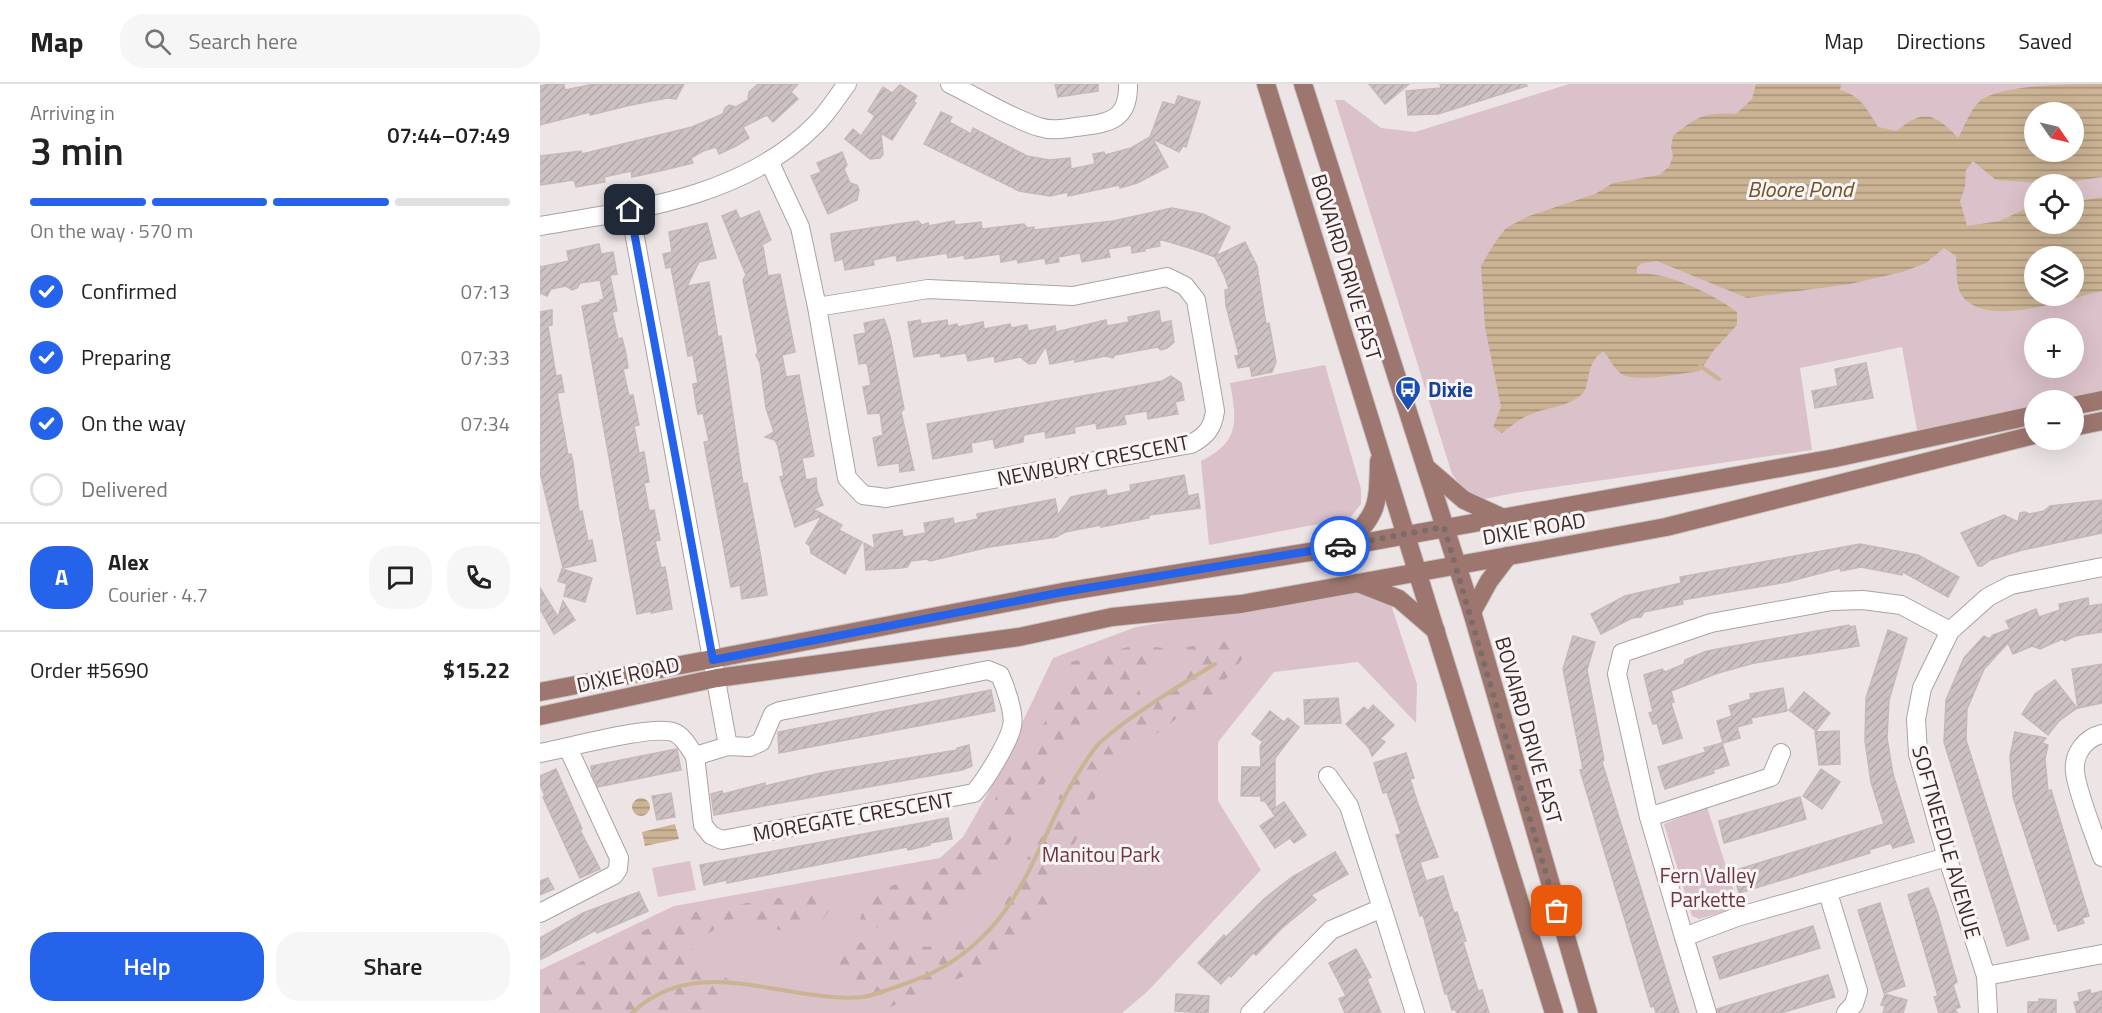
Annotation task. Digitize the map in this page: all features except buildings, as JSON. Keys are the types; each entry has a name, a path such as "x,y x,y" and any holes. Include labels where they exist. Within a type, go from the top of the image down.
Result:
{"main road":[{"name":"BOVAIRD DRIVE EAST","path":"1266,84 1419,571 1554,1013"},
{"name":"BOVAIRD DRIVE EAST","path":"1303,84 1472,612 1588,1013"},
{"path":"2084,404 2102,400"},
{"name":"DIXIE ROAD","path":"540,716 715,669 1063,592 1346,546 1406,533 1863,452 2024,417"},
{"path":"2084,425 2102,421"},
{"name":"DIXIE ROAD","path":"540,692 715,669 1019,637 1112,617 1241,604 1666,526 1869,478 2024,438"},
{"path":"1346,546 1374,515 1378,497 1380,447"},
{"path":"1863,452 1869,478"},
{"path":"1425,465 1464,500 1501,517"},
{"path":"1472,612 1489,581 1508,556"},
{"path":"1357,583 1399,599 1438,633"}],"street":[{"path":"540,226 630,210 729,182 769,161 816,124 847,84"},
{"path":"950,84 1028,123 1054,130 1113,120 1129,100 1128,84"},
{"name":"NEWBURY CRESCENT","path":"769,161 800,227 817,307 847,478 863,495 886,498 1191,444 1205,437 1214,423 1215,411 1196,300 1185,286 1167,277 1073,296 927,289 817,307"},
{"path":"630,210 728,746"},
{"name":"SOFTNEEDLE AVENUE","path":"1988,1013 1986,976 1947,857 1918,754 1916,719 1922,688 1950,631 1988,597 2011,585 2102,567"},
{"path":"1707,1013 1649,817 1617,674 1622,652 1711,623 1832,601 1863,600 1901,605 1950,631"},
{"name":"MOREGATE CRESCENT","path":"988,670 1000,675 1006,688 1013,725 984,782 974,793 722,840 711,835 704,825 695,756 728,746 750,747 761,742 773,714 780,711 988,670"},
{"path":"540,753 653,731 674,732 682,738 695,756"},
{"path":"2102,734 2090,737 2079,751 2075,772 2102,857"},
{"path":"540,913 614,875 618,870 619,858 568,747"},
{"path":"1649,817 1771,777 1781,753"},
{"path":"1328,776 1349,806 1415,1013"},
{"path":"1684,937 1737,917 1828,893 1947,857"},
{"path":"1828,893 1858,991 1854,1004 1846,1013"},
{"path":"1250,1013 1331,930 1382,908"},
{"path":"1986,976 2102,954"}],"green space":[{"path":"1569,84 2102,84 2102,395 2084,399 2084,390 2024,390 2024,410 1917,430 1902,347 1800,368 1812,450 1514,493 1470,502 1470,497 1452,474 1335,100 1344,100 1381,128 1415,132"},
{"path":"1325,365 1361,489 1361,504 1350,518 1209,545 1201,461 1223,446 1233,429 1234,409 1230,383"},
{"name":"Manitou Park","path":"1385,586 1417,684 1416,723 1358,662 1274,672 1218,742 1218,801 1261,870 1148,991 1122,1013 540,1013 540,970 674,906 940,858 963,837 992,786 1053,658 1136,627"},
{"path":"1235,640 1243,658 1195,717 1186,711 1106,773 1035,931 981,969 876,1013 873,1013 853,985 832,970 834,946 895,938 927,947 989,933 1074,768 1122,722 1109,707 1077,727 982,890 934,920 857,930 868,894 952,865 1045,722 1071,662 1136,645 1164,648 1136,682 1142,698 1186,673 1187,647"},
{"name":"Fern Valley Parkette","path":"1707,807 1739,907 1699,919 1692,916 1664,824"},
{"path":"690,861 696,890 658,897 652,868"},
{"path":"844,888 821,923 780,930 736,917 688,945 706,963 741,989 694,1013 540,1013 540,982 678,914"}],"water":[{"name":"Bloore Pond","path":"1756,84 1841,84 1840,90 1858,100 1867,109 1878,127 1897,131 1914,119 1929,117 1943,124 1958,138 1976,105 1989,96 2038,86 2102,84 2102,177 2084,180 2084,174 2024,174 2024,182 1996,180 1973,161 1966,170 1965,187 1960,201 1967,226 2000,221 2024,209 2024,234 2084,234 2084,200 2102,197 2102,291 2084,296 2084,246 2024,246 2024,306 2042,306 2009,311 1991,311 1975,306 1963,297 1958,283 1956,256 1944,248 1926,263 1902,272 1850,284 1747,298 1657,261 1642,263 1637,267 1637,274 1661,276 1689,285 1716,298 1737,312 1737,325 1714,350 1700,371 1636,378 1620,373 1603,351 1592,364 1587,386 1581,395 1562,405 1525,417 1502,433 1493,427 1501,407 1485,327 1481,266 1506,228 1529,216 1595,194 1613,183 1659,175 1669,167 1673,156 1671,147 1673,136 1688,124 1709,115 1736,114 1752,99"},
{"path":"641,798 647,801 650,807 647,813 641,816 635,813 632,807 635,801"},
{"path":"675,824 679,839 645,846 642,832"}],"waterway":[{"path":"1700,366 1719,379"},
{"path":"632,1013 658,995 685,985 714,982 743,984 803,994 863,997 932,973 966,952 992,927 1012,900 1075,778 1098,744 1143,709 1215,664"}],"way so far":[{"path":"1340,546 1444,527 1472,612 1557,911"}],"place":[{"name":"Dixie","path":"1408,412"}],"route":[{"path":"630,210 713,660 1063,592 1340,546"}]}
